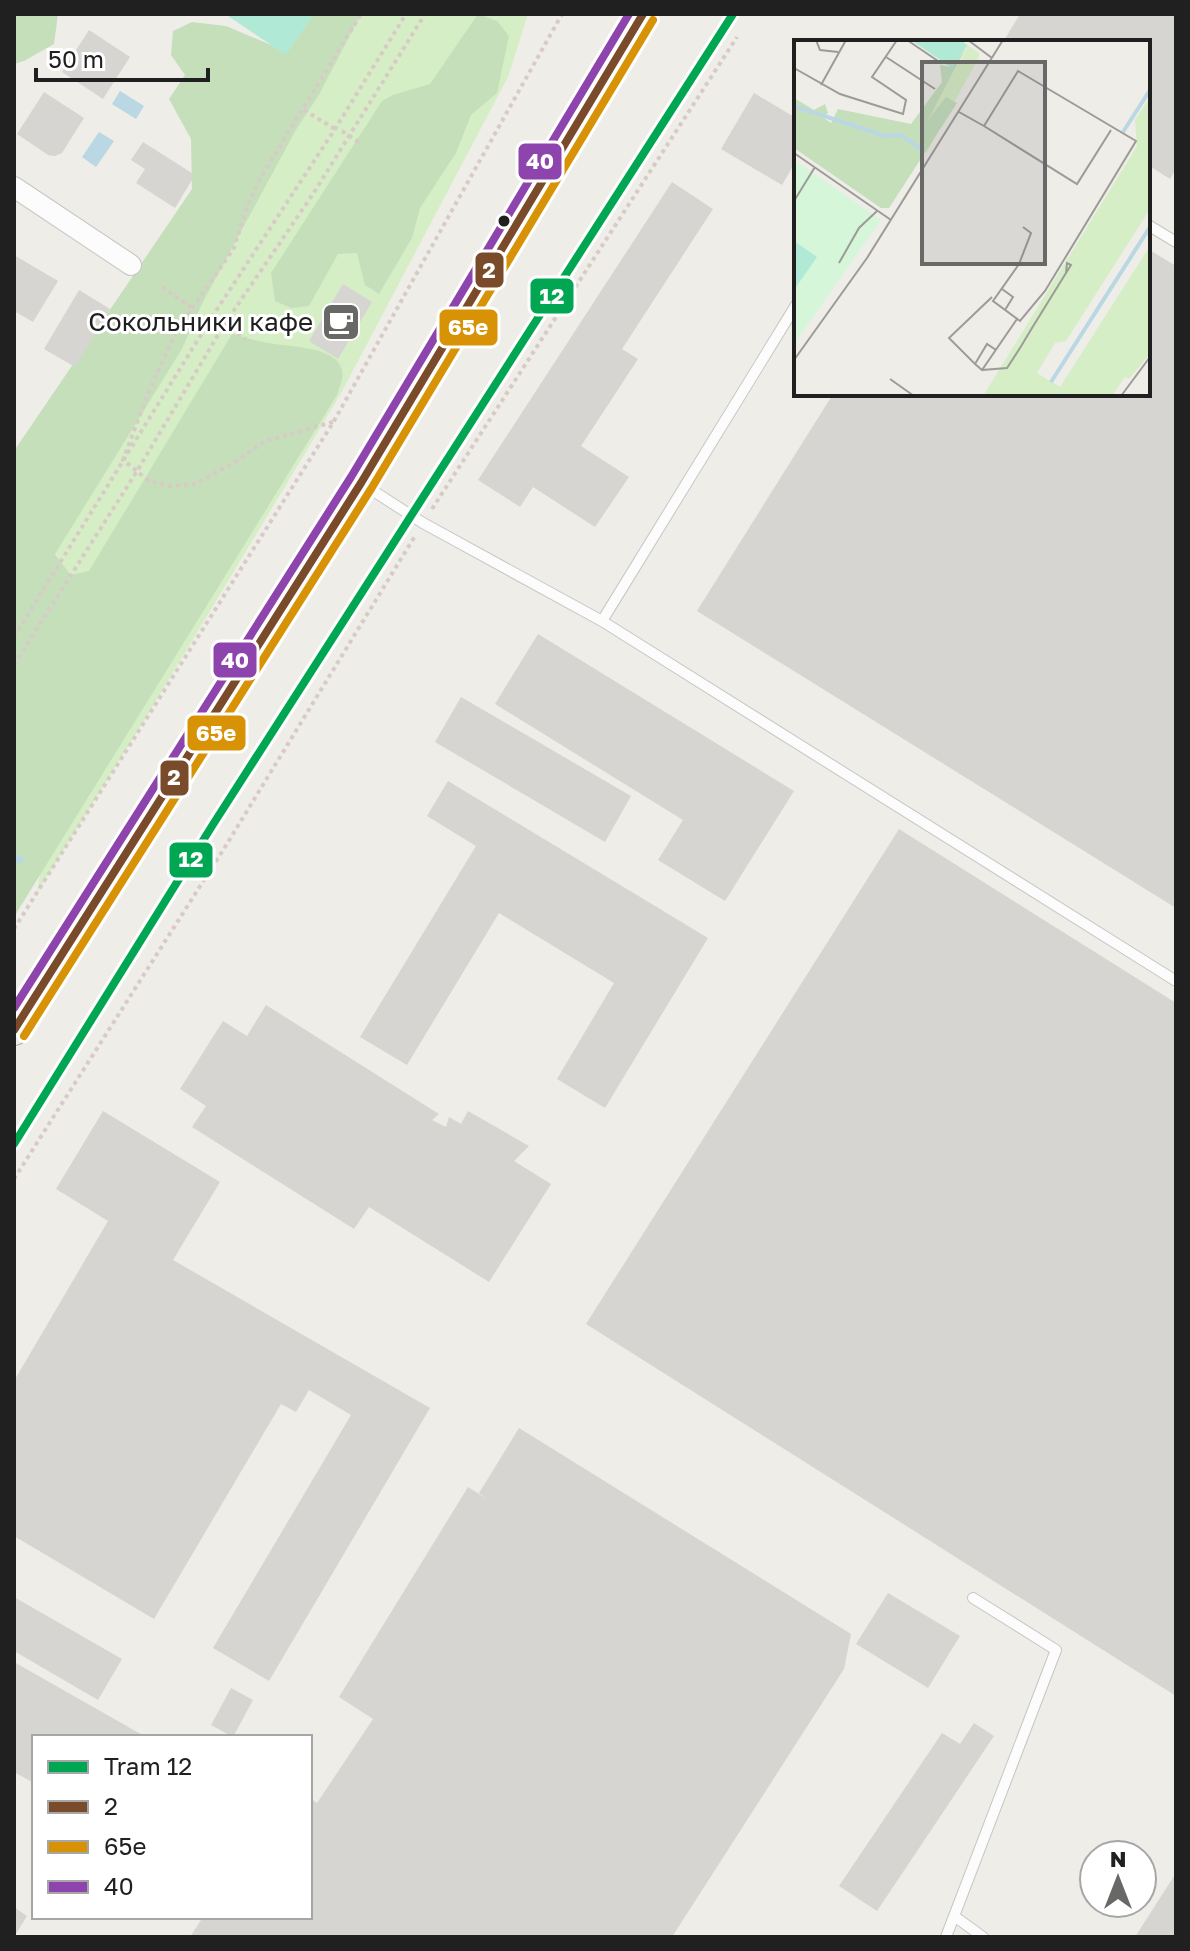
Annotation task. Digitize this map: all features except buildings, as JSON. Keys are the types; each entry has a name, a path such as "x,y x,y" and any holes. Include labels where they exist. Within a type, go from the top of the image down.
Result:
{"main road":[{"path":"14,1030 361,483 643,14"}],"street":[{"path":"14,187 131,265"}],"lane":[{"path":"1150,226 1176,242"},
{"path":"602,621 794,308"},
{"path":"361,483 423,523 602,621 1176,981"},
{"path":"946,1937 1056,1650 973,1598"},
{"path":"954,1916 983,1937"}],"path":[{"path":"123,460 176,332 234,248 261,177 361,14"},
{"path":"14,637 406,14"},
{"path":"14,665 137,471 224,325 313,194 425,14"},
{"path":"14,929 334,421 562,14"},
{"path":"14,1179 233,834 423,523 737,37"},
{"path":"304,110 335,129"},
{"path":"342,131 362,144"},
{"path":"162,287 191,307"},
{"path":"224,325 246,339"},
{"path":"123,460 149,481 169,486 195,484 265,441 334,421"}],"green space":[{"path":"14,14 58,14 54,44 14,64"},
{"path":"225,14 314,14 286,55"},
{"path":"311,14 361,14 203,302 182,349 55,554 71,575 89,571 232,334 323,352 338,362 342,370 340,386 14,917 14,451 192,189 191,139 169,99 185,75 171,55 173,31 192,22 226,26 285,51"},
{"path":"361,14 528,14 508,77 340,395 37,893 89,572 71,575 55,553 182,349 203,302"},
{"path":"478,14 497,21 509,36 497,93 471,115 456,153 420,208 412,238 379,294 365,285 357,253 338,254 309,306 291,308 275,301 271,273 382,101 430,84"}],"water":[{"path":"120,91 144,106 136,119 112,104"},
{"path":"99,132 114,141 96,167 82,157"}],"waterway":[{"path":"14,857 20,860"}],"tram line":[{"name":"12","path":"14,1144 212,826 733,14"}],"transit line":[{"name":"40","path":"14,1008 351,477 629,14"},
{"name":"2","path":"14,1030 361,483 643,14"},
{"name":"65е","path":"24,1036 371,489 653,20"}],"place":[{"name":"Сокольники кафе","path":"341,322"}]}
